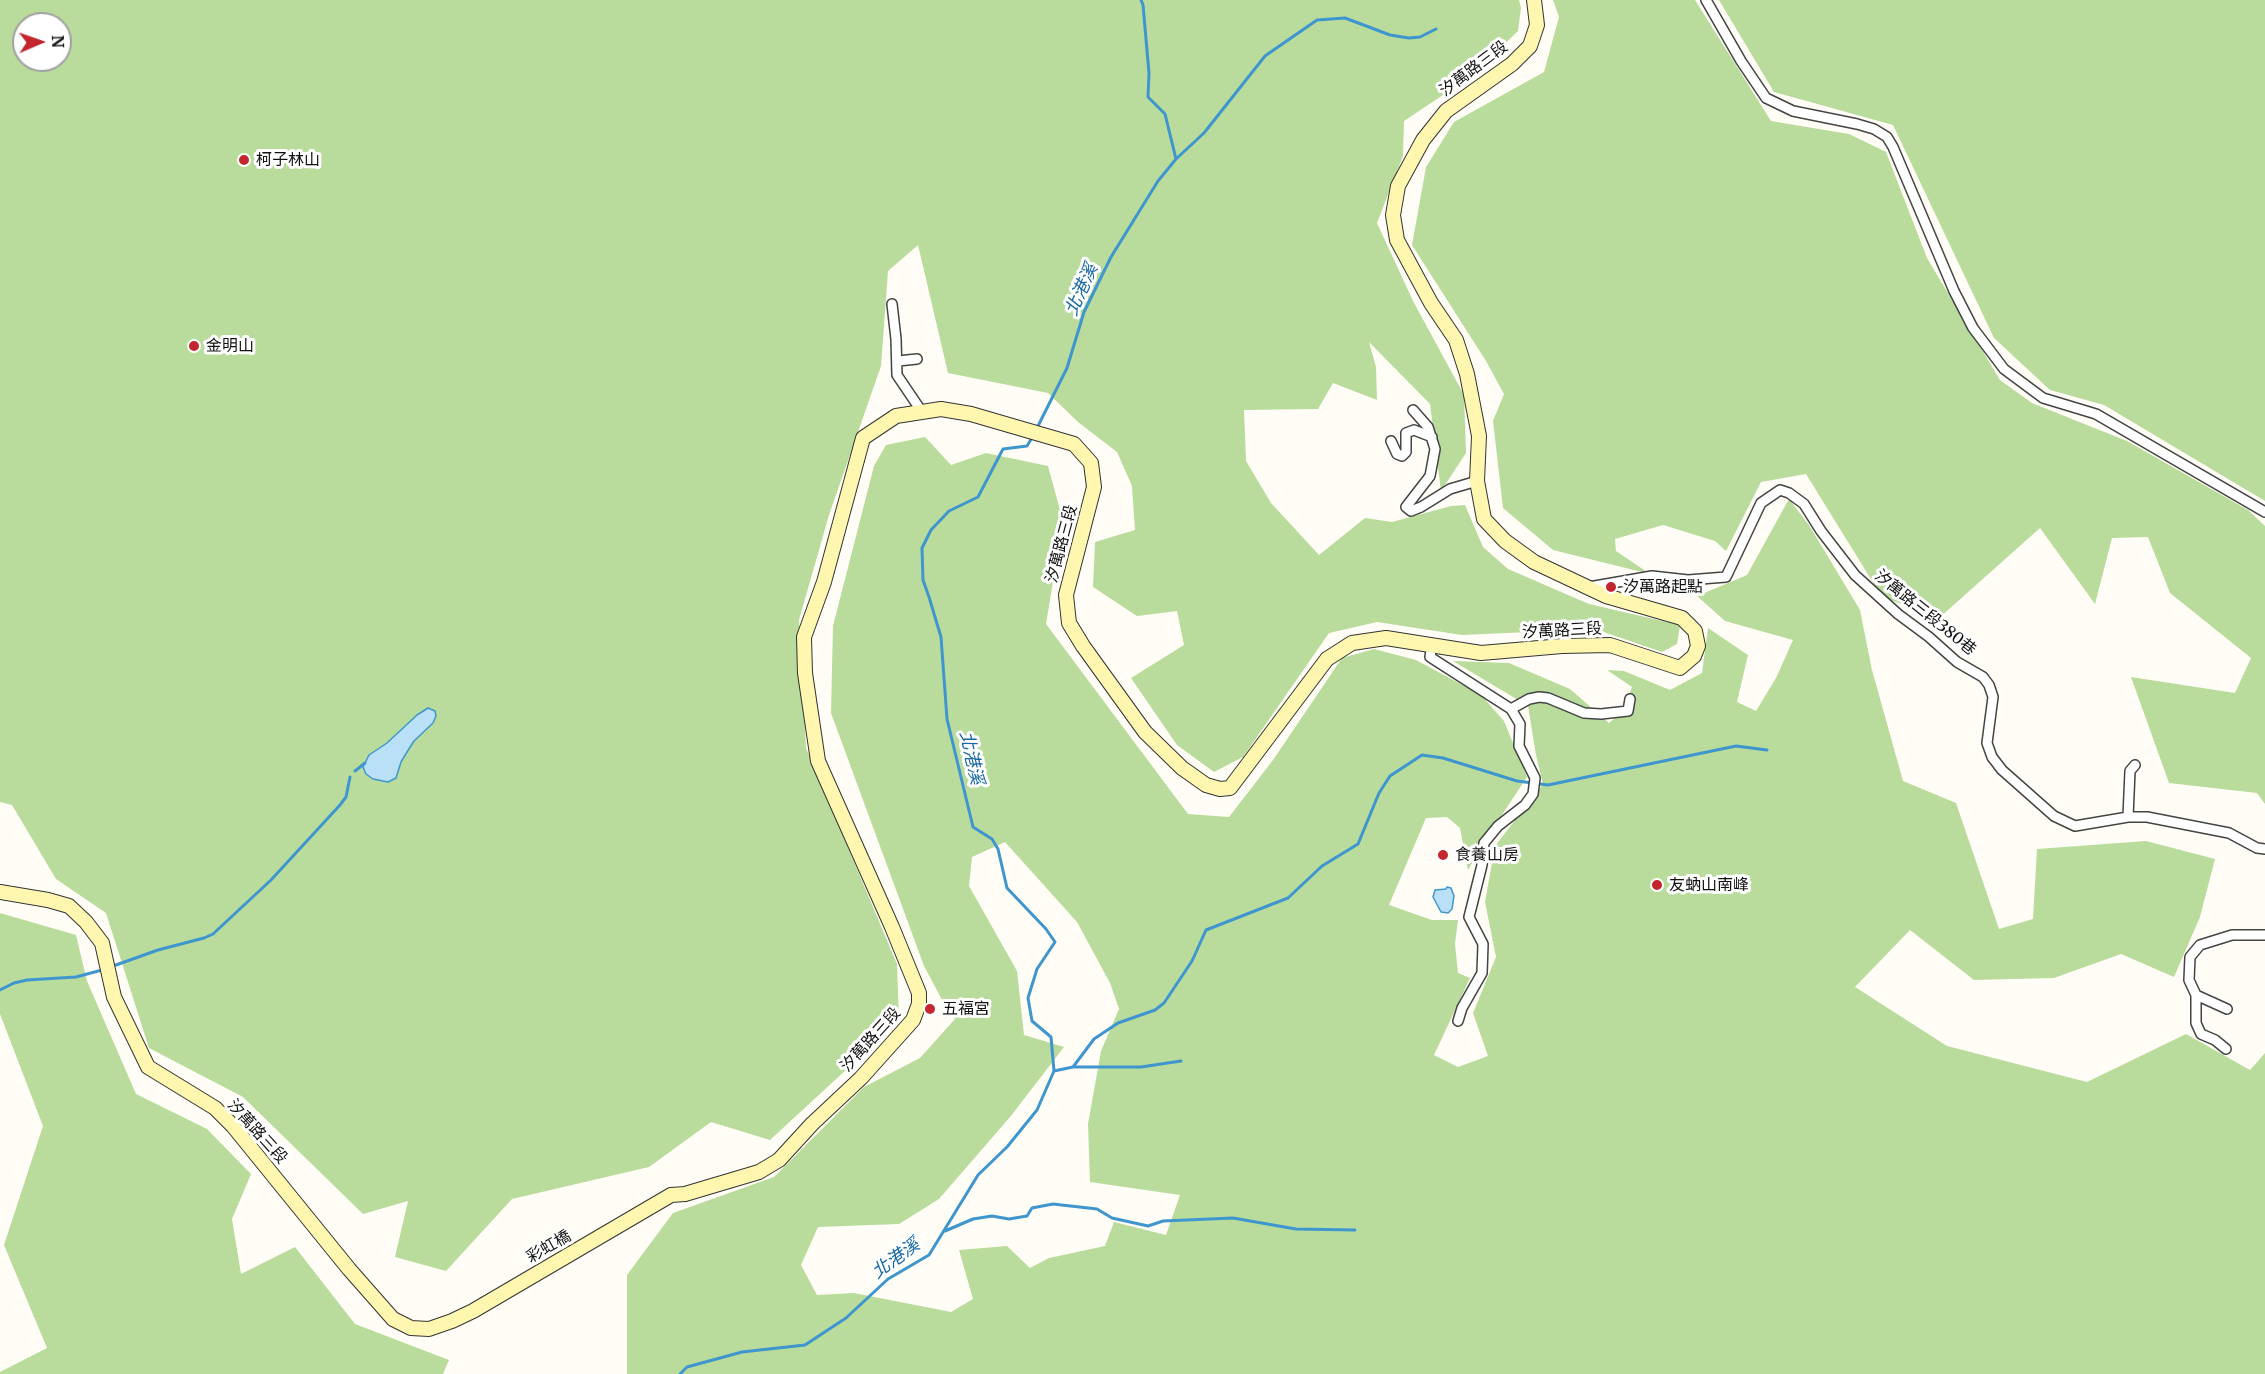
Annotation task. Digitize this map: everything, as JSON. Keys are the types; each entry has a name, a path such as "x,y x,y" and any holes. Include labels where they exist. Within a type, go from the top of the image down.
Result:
{"street":[{"name":"汐萬路三段","path":"685,1194 759,1172 779,1160 812,1124 861,1078 913,1020 919,1004 919,993 892,927 818,761 806,673 804,637 824,582 863,438 896,416 941,410 971,414 1074,444 1091,464 1095,487 1066,595 1069,622 1083,646 1145,732 1182,768 1206,785 1220,789 1230,788 1327,659 1339,649 1352,643 1386,638 1481,654 1562,646 1611,645 1680,668 1694,656 1698,646 1695,631 1682,618 1606,596 1534,562 1505,541 1484,519 1477,481 1479,436 1467,374 1456,340 1431,303 1396,240 1393,215 1398,186 1423,140 1446,111 1512,64 1530,46 1537,25 1534,0"},
{"path":"1706,0 1741,61 1766,98 1792,111 1857,124 1874,129 1887,137 1954,291 1973,328 2004,369 2043,398 2096,414 2265,512"},
{"path":"892,304 898,361 897,375 922,412"},
{"path":"898,361 917,359"},
{"path":"1413,410 1428,427 1435,449 1430,476 1406,507 1411,511 1450,489 1477,481"},
{"path":"1391,441 1397,454 1402,456 1406,452 1406,433 1414,430 1432,437"},
{"name":"汐萬路三段380巷","path":"1587,588 1652,576 1688,580 1726,578 1761,503 1780,490 1789,492 1804,504 1821,531 1855,575 1957,662 1983,676 1993,697 1987,743 1992,757 2002,770 2054,816 2075,826 2128,817 2147,817 2229,833 2257,848 2265,849"},
{"path":"1432,644 1430,657 1511,709 1520,724 1520,746 1534,778 1533,794 1525,805 1498,825 1484,843 1482,865 1469,917 1483,944 1482,973 1462,1008 1458,1021"},
{"path":"1511,709 1529,699 1539,697 1548,698 1584,712 1601,714 1628,711 1630,699"},
{"path":"2128,817 2130,771 2135,765"},
{"name":"汐萬路三段","path":"0,892 69,906 86,921 102,943 114,997 148,1067 215,1108 233,1126 349,1269 393,1319 411,1328 429,1329"},
{"path":"2226,1049 2216,1040 2201,1034 2196,1023 2196,995 2189,980 2190,957 2200,945 2232,935 2265,935"},
{"path":"2196,995 2228,1009"},
{"name":"彩虹橋","path":"429,1329 473,1311 671,1195 685,1194"}],"green space":[{"path":"0,0 1519,0 1521,8 1518,31 1470,77 1404,121 1403,156 1377,223 1413,301 1464,395 1466,453 1441,491 1430,404 1369,342 1376,367 1377,400 1333,383 1318,409 1244,410 1246,461 1271,503 1319,555 1365,518 1392,522 1451,506 1465,505 1483,547 1508,569 1589,604 1680,625 1677,644 1662,652 1595,629 1462,635 1377,622 1329,633 1243,757 1214,772 1177,745 1131,678 1184,645 1177,611 1137,616 1093,587 1095,542 1135,530 1132,486 1117,452 1078,422 1048,393 948,373 918,245 888,271 881,366 829,515 799,620 806,748 897,964 899,1021 770,1140 711,1122 649,1167 512,1199 446,1271 395,1257 408,1201 363,1214 243,1097 149,1048 106,913 56,879 12,805 0,802"},
{"path":"1553,0 1695,0 1771,121 1849,134 1886,152 1927,258 2000,380 2032,403 2127,441 2248,510 2265,526 2265,804 2257,793 2169,783 2131,677 2235,693 2251,658 2170,593 2148,537 2112,538 2095,604 2040,528 1939,618 1882,597 1806,474 1761,482 1726,551 1715,541 1663,525 1615,539 1616,551 1650,574 1553,550 1503,508 1493,421 1504,394 1486,361 1412,245 1426,167 1454,122 1544,72 1559,17"},
{"path":"1719,0 2265,0 2265,501 2104,405 2050,390 1994,338 1893,125 1774,92"},
{"path":"925,437 951,465 986,453 1048,466 1063,521 1046,624 1188,814 1229,817 1273,760 1342,658 1374,649 1416,660 1481,695 1504,721 1527,777 1468,870 1460,828 1447,817 1426,818 1389,905 1432,920 1458,920 1455,944 1458,973 1470,978 1434,1055 1458,1067 1488,1056 1473,1013 1496,957 1485,902 1495,846 1543,784 1528,706 1453,661 1509,663 1570,689 1609,723 1623,711 1632,687 1607,670 1624,671 1670,690 1702,673 1708,628 1748,655 1737,702 1756,711 1776,678 1793,640 1725,621 1697,596 1747,575 1789,499 1809,525 1860,610 1872,670 1903,781 1956,803 1999,929 2033,919 2037,849 2146,841 2215,859 2200,917 2174,977 2121,954 2054,978 1974,980 1910,930 1855,987 1947,1046 2087,1082 2186,1034 2250,1070 2265,1053 2265,1374 627,1374 627,1275 673,1213 774,1177 864,1087 920,1058 955,1019 948,1011 924,966 831,713 833,626 874,466 886,445","holes":["1005,842 1077,922 1110,983 1119,1009 1101,1051 1088,1124 1090,1182 1180,1195 1166,1235 1114,1222 1105,1246 1049,1258 1030,1268 1007,1246 959,1250 973,1299 951,1312 854,1293 817,1295 801,1265 818,1227 899,1224 939,1199 1010,1117 1064,1047 1024,1035 1017,971 969,886 972,857"]},
{"path":"0,913 76,935 87,981 136,1094 207,1129 251,1174 232,1219 241,1274 295,1247 355,1324 449,1360 443,1374 0,1374 47,1348 4,1245 43,1126 0,1014"}],"water":[{"path":"428,708 435,711 436,716 433,723 414,741 401,762 396,778 388,782 373,779 366,774 363,767 369,755 387,743 417,715"},
{"path":"1451,888 1454,896 1452,909 1448,913 1441,912 1433,897 1435,890"}],"waterway":[{"name":"北港溪","path":"1037,428 1067,368 1084,312 1111,257 1158,181 1176,159 1165,114 1148,97 1149,73 1141,0"},
{"path":"1176,159 1204,133 1265,56 1317,20 1345,18 1390,35 1409,38 1420,37 1436,29"},
{"name":"北港溪","path":"680,1374 687,1367 742,1352 805,1345 846,1318 888,1279 929,1255 978,1175 1007,1147 1037,1110 1054,1071 1051,1037 1032,1021 1028,998 1037,969 1055,942 1046,929 1007,888 998,849 992,839 973,827 947,719 941,637 923,580 922,548 931,530 949,511 978,497 1003,449 1027,446 1033,436"},
{"path":"1054,1071 1073,1067 1094,1039 1118,1023 1155,1010 1164,1003 1192,961 1206,930 1288,898 1322,866 1358,844 1379,793 1390,776 1422,755 1443,758 1517,781 1548,785 1736,746 1767,750"},
{"path":"355,771 365,763"},
{"path":"116,965 213,934 271,880 340,805 346,797 350,777"},
{"path":"0,990 27,980 76,977 102,970"},
{"path":"1073,1067 1141,1067 1181,1061"},
{"path":"945,1231 973,1219 992,1216 1009,1219 1027,1216 1032,1208 1053,1204 1097,1209 1112,1218 1148,1226 1163,1221 1233,1218 1296,1229 1355,1230"}],"place":[{"name":"柯子林山","path":"244,160"},
{"name":"金明山","path":"194,346"},
{"name":"汐萬路起點","path":"1611,587"},
{"name":"食養山房","path":"1443,855"},
{"name":"友蚋山南峰","path":"1657,885"},
{"name":"五福宮","path":"930,1009"}]}
